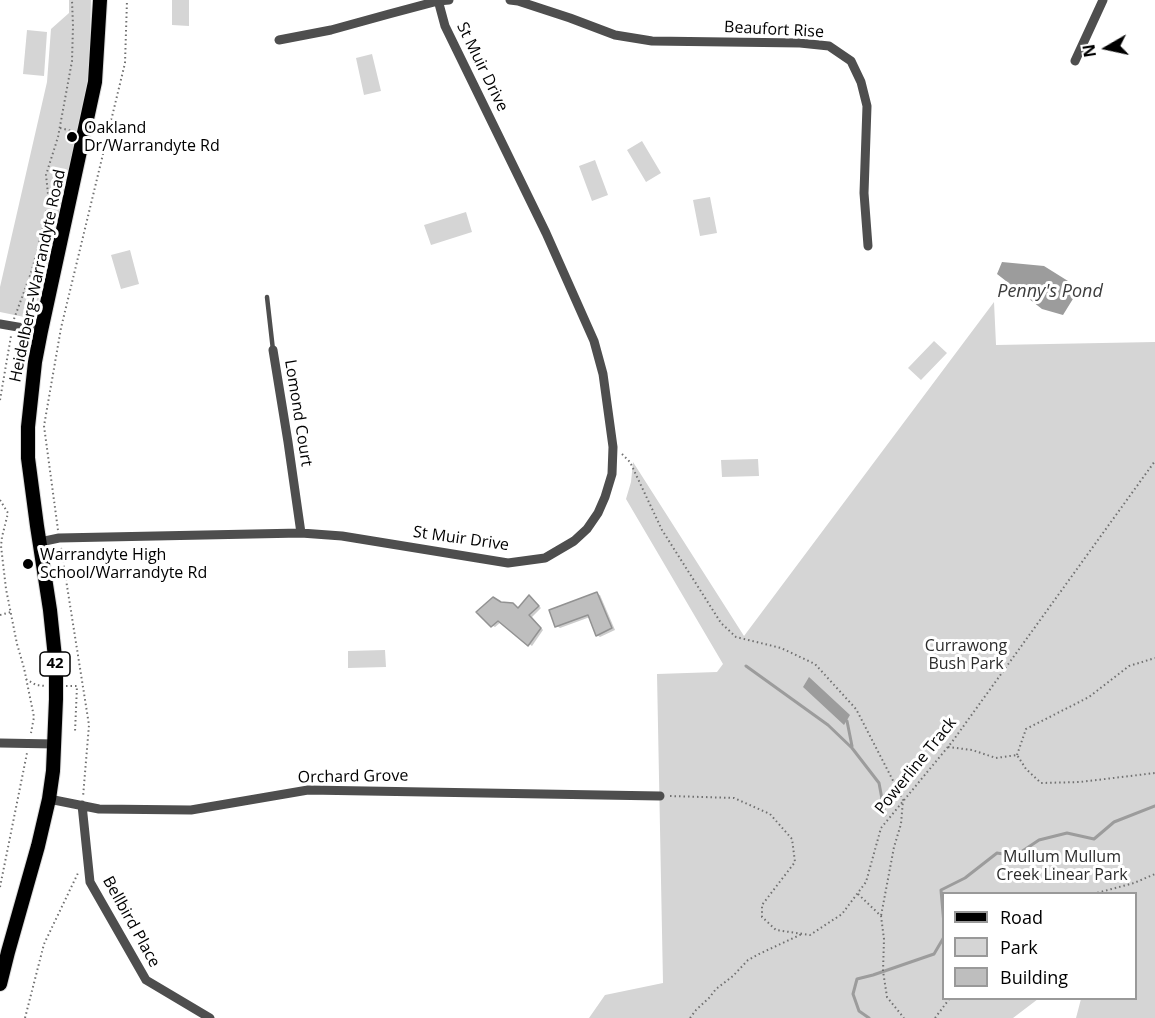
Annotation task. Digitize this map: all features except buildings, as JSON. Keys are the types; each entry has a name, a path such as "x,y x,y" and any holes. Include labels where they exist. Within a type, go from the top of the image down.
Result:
{"main road":[{"name":"Heidelberg-Warrandyte Road","path":"0,984 38,846 53,771 56,667 28,458 28,427 40,331 95,82 100,0"}],"street":[{"path":"279,40 332,30 449,0"},
{"name":"Beaufort Rise","path":"510,0 570,18 615,35 651,41 800,43 829,46 851,61 861,82 867,106 864,193 868,246"},
{"path":"1075,61 1103,0"},
{"name":"St Muir Drive","path":"40,542 59,538 301,533 342,536 508,563 545,558 574,541 587,529 605,497 612,474 613,447 603,374 594,341 546,233 445,26 438,1"},
{"path":"0,324 40,331"},
{"name":"Lomond Court","path":"273,350 301,533"},
{"path":"0,743 55,744"},
{"name":"Orchard Grove","path":"49,799 99,809 191,810 308,790 660,796"},
{"name":"Bellbird Place","path":"82,805 90,882 146,980 210,1018"}],"lane":[{"name":"Lomond Court","path":"267,297 273,350"}],"path":[{"path":"0,400 17,309 32,270 46,216 48,194 46,175 60,128 72,61 72,0"},
{"path":"82,805 89,725 59,538 44,426 61,328 125,63 127,0"},
{"path":"60,128 72,131 71,139"},
{"path":"613,447 630,462 662,530 721,623 736,637 781,648 815,664 856,710 903,800 901,824 880,916 884,939 883,971 887,997 904,1018"},
{"name":"Powerline Track","path":"690,1018 716,989 748,960 802,934 810,935 842,914 866,882 881,828 948,747 1155,461"},
{"path":"0,500 8,513 2,537 6,589 34,717 0,887"},
{"path":"0,525 5,525"},
{"path":"0,615 11,612"},
{"path":"1017,755 1026,729 1089,697 1129,666 1155,658"},
{"path":"77,686 83,686"},
{"path":"948,747 972,750 996,758 1017,755"},
{"path":"1017,755 1026,769 1041,783 1080,782 1155,773"},
{"path":"660,796 734,798 770,814 792,839 795,862 762,905 762,917 776,930 802,934"},
{"path":"25,1018 44,944 87,855"},
{"path":"1100,892 1134,883 1155,874"},
{"path":"858,894 880,916"},
{"path":"934,1018 949,1000"}],"green space":[{"path":"69,0 91,0 89,84 34,319 0,312 0,287 47,82 51,29 69,13"},
{"path":"172,0 189,0 189,26 172,25"},
{"path":"27,30 47,32 44,76 23,74"},
{"path":"372,54 381,91 364,95 356,58"},
{"path":"642,141 661,173 646,182 627,150"},
{"path":"595,160 608,195 592,201 579,166"},
{"path":"710,197 717,233 700,236 693,200"},
{"path":"466,212 472,232 431,245 424,225"},
{"path":"130,250 139,284 121,289 111,255"},
{"name":"Currawong Bush Park","path":"994,302 996,345 1155,342 1155,1018 1076,1018 1081,1000 1137,1000 1137,892 942,892 942,1000 1037,1000 1013,1018 589,1018 605,995 663,983 657,674 717,672 723,664 626,499 633,462 744,636"},
{"path":"934,341 947,353 921,380 908,368"},
{"path":"758,459 759,476 722,477 721,460"},
{"path":"385,650 386,667 348,668 348,651"}],"water":[{"name":"Penny's Pond","path":"1002,262 1044,266 1068,281 1076,294 1063,315 1042,309 997,274"},
{"path":"809,677 850,715 844,725 803,687"}],"waterway":[{"path":"746,666 828,725 852,748 879,783 885,815"},
{"path":"847,721 852,746"},
{"path":"942,901 941,890 965,878 997,853 1015,856 1039,840 1067,833 1094,839 1114,822 1155,806"},
{"path":"869,1018 859,1011 853,994 857,979 934,954 942,940"}],"place":[{"name":"Oakland Dr/Warrandyte Rd","path":"72,137"},
{"name":"Warrandyte High School/Warrandyte Rd","path":"28,564"}],"park label":[{"name":"Mullum Mullum Creek Linear Park","path":"1062,866"}]}
